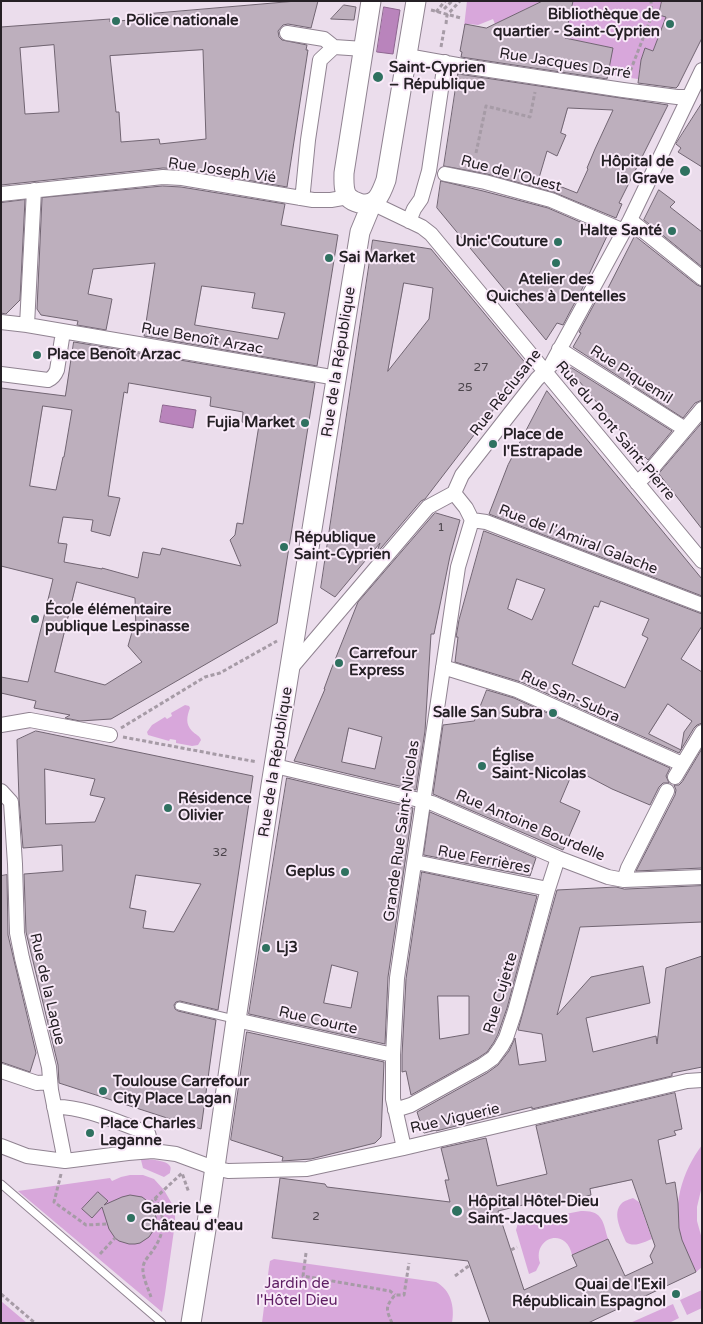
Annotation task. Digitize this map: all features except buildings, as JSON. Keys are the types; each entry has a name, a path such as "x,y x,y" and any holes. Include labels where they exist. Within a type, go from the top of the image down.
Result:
{"street":[{"path":"372,1 344,173 345,191 348,197 360,203 372,203"},
{"name":"Rue de la République","path":"191,1323 236,1020 268,765 291,668 360,232 372,203 380,195 386,180 407,56 422,5"},
{"path":"287,33 324,38 334,47 364,50"},
{"path":"300,198 303,191 308,140 320,60 334,47"},
{"name":"Rue Jacques Darré","path":"407,56 677,98 689,97"},
{"path":"408,221 421,199 429,171 445,62"},
{"name":"Rue Réclusane","path":"454,493 462,475 537,378 551,365 627,225 702,70"},
{"name":"Rue de l'Ouest","path":"445,174 485,182 551,200 627,225 702,278"},
{"name":"Rue Joseph Vié","path":"1,194 163,177 182,178 300,198 331,200 348,197"},
{"path":"27,325 34,190"},
{"name":"Rue du Pont Saint-Pierre","path":"372,203 422,227 431,234 702,561"},
{"path":"1,322 63,332 57,370 52,378 48,380 1,374"},
{"name":"Rue Benoît Arzac","path":"63,332 337,378"},
{"name":"Rue Piquemil","path":"559,348 685,429"},
{"path":"637,483 650,471 702,409"},
{"path":"291,668 428,507 454,493 466,508 472,520"},
{"name":"Rue de l'Amiral Galache","path":"472,520 486,522 702,605"},
{"name":"Grande Rue Saint-Nicolas","path":"404,1148 393,1099 393,1055 398,978 458,567 472,520"},
{"name":"Rue San-Subra","path":"443,667 517,690 682,764"},
{"path":"1,725 30,720 110,735"},
{"path":"675,777 702,732"},
{"name":"Rue Antoine Bourdelle","path":"268,765 432,803 558,858 608,877 624,880 702,877"},
{"name":"Rue de la Laque","path":"1,791 11,802 17,933 49,1067 54,1107"},
{"path":"624,880 628,868 667,791"},
{"name":"Rue Cujette","path":"395,1110 412,1104 483,1065 493,1058 501,1047 506,1038 558,858"},
{"name":"Rue Ferrières","path":"414,862 548,888"},
{"name":"Rue Courte","path":"236,1020 393,1055"},
{"path":"1,1071 37,1083 50,1082"},
{"name":"Rue Viguerie","path":"214,1168 228,1171 307,1169 686,1081 702,1080"},
{"path":"65,1161 54,1107 78,1109 148,1133 153,1151"},
{"path":"1,1146 27,1156 65,1161 153,1151 176,1154 214,1168"}],"lane":[{"path":"179,1006 236,1020"},
{"path":"1,1184 162,1323"}],"path":[{"path":"436,12 444,1"},
{"path":"444,9 452,1"},
{"path":"446,24 448,15 460,1"},
{"path":"623,90 652,15 651,1"},
{"path":"422,5 436,12 461,18"},
{"path":"476,153 486,106 530,117 537,85"},
{"path":"110,735 205,677 220,673 279,640"},
{"path":"110,735 268,765"},
{"path":"65,1161 54,1202 86,1225 107,1224"},
{"path":"150,1203 182,1174 189,1193"},
{"path":"152,1305 143,1269 144,1262 155,1247 162,1225 161,1210 155,1198"},
{"path":"93,1263 115,1238"},
{"path":"511,1250 517,1247"},
{"path":"306,1253 303,1276 390,1291 404,1296 408,1263"},
{"path":"455,1276 470,1266"},
{"path":"1,1294 35,1323"},
{"path":"392,1323 387,1311 388,1303 395,1294"}],"green space":[{"path":"467,1 543,1 495,24 493,19 478,25 469,24 464,27"},
{"path":"573,1 662,1 659,14 666,17 653,51 645,48 638,79 608,75 612,48 565,38"},
{"path":"185,705 190,708 187,717 188,726 201,740 198,745 192,746 176,743 176,740 170,739 169,741 148,735 147,732 152,725 165,717 167,719 172,716 171,713"},
{"path":"702,1145 702,1186 697,1207 697,1221 702,1239 702,1267 696,1272 682,1240 679,1228 678,1203 684,1178"},
{"path":"142,1159 167,1163 170,1167 170,1173 164,1177 143,1168"},
{"path":"130,1175 143,1175 154,1179 164,1190 175,1209 175,1223 162,1312 18,1191 110,1178 112,1181"},
{"path":"633,1198 639,1202 652,1239 642,1243 629,1244 626,1242 620,1228 617,1212 622,1203"},
{"path":"581,1211 594,1213 601,1218 608,1239 572,1255 569,1246 563,1240 551,1239 541,1247 539,1254 540,1263 536,1271 529,1274 516,1230 518,1223"},
{"name":"Jardin de l'Hôtel Dieu","path":"274,1259 436,1282 441,1285 451,1300 453,1311 452,1323 262,1323 270,1261"},
{"path":"702,1290 702,1308 687,1315 680,1300"},
{"path":"1,1301 27,1323 1,1323"},
{"path":"673,1304 679,1318 669,1323 630,1323"}],"shaded area":[{"path":"384,7 400,10 393,54 377,52"},
{"path":"163,405 196,410 193,428 160,422"}],"place":[{"name":"Police nationale","path":"116,21"},
{"name":"Bibliothèque de quartier - Saint-Cyprien","path":"670,24"},
{"name":"Saint-Cyprien – République","path":"378,77"},
{"name":"Hôpital de la Grave","path":"685,171"},
{"name":"Halte Santé","path":"672,231"},
{"name":"Unic'Couture","path":"558,242"},
{"name":"Sai Market","path":"329,258"},
{"name":"Atelier des Quiches à Dentelles","path":"556,263"},
{"name":"Place Benoît Arzac","path":"37,355"},
{"name":"Fujia Market","path":"305,423"},
{"name":"Place de l'Estrapade","path":"493,444"},
{"name":"République Saint-Cyprien","path":"284,547"},
{"name":"École élémentaire publique Lespinasse","path":"35,619"},
{"name":"Carrefour Express","path":"339,663"},
{"name":"Salle San Subra","path":"553,713"},
{"name":"Église Saint-Nicolas","path":"482,766"},
{"name":"Résidence Olivier","path":"168,808"},
{"name":"Geplus","path":"345,872"},
{"name":"Lj3","path":"266,948"},
{"name":"Toulouse Carrefour City Place Lagan","path":"103,1091"},
{"name":"Place Charles Laganne","path":"90,1133"},
{"name":"Hôpital Hôtel-Dieu Saint-Jacques","path":"457,1211"},
{"name":"Galerie Le Château d'eau","path":"131,1218"},
{"name":"Quai de l'Exil Républicain Espagnol","path":"676,1294"}]}
